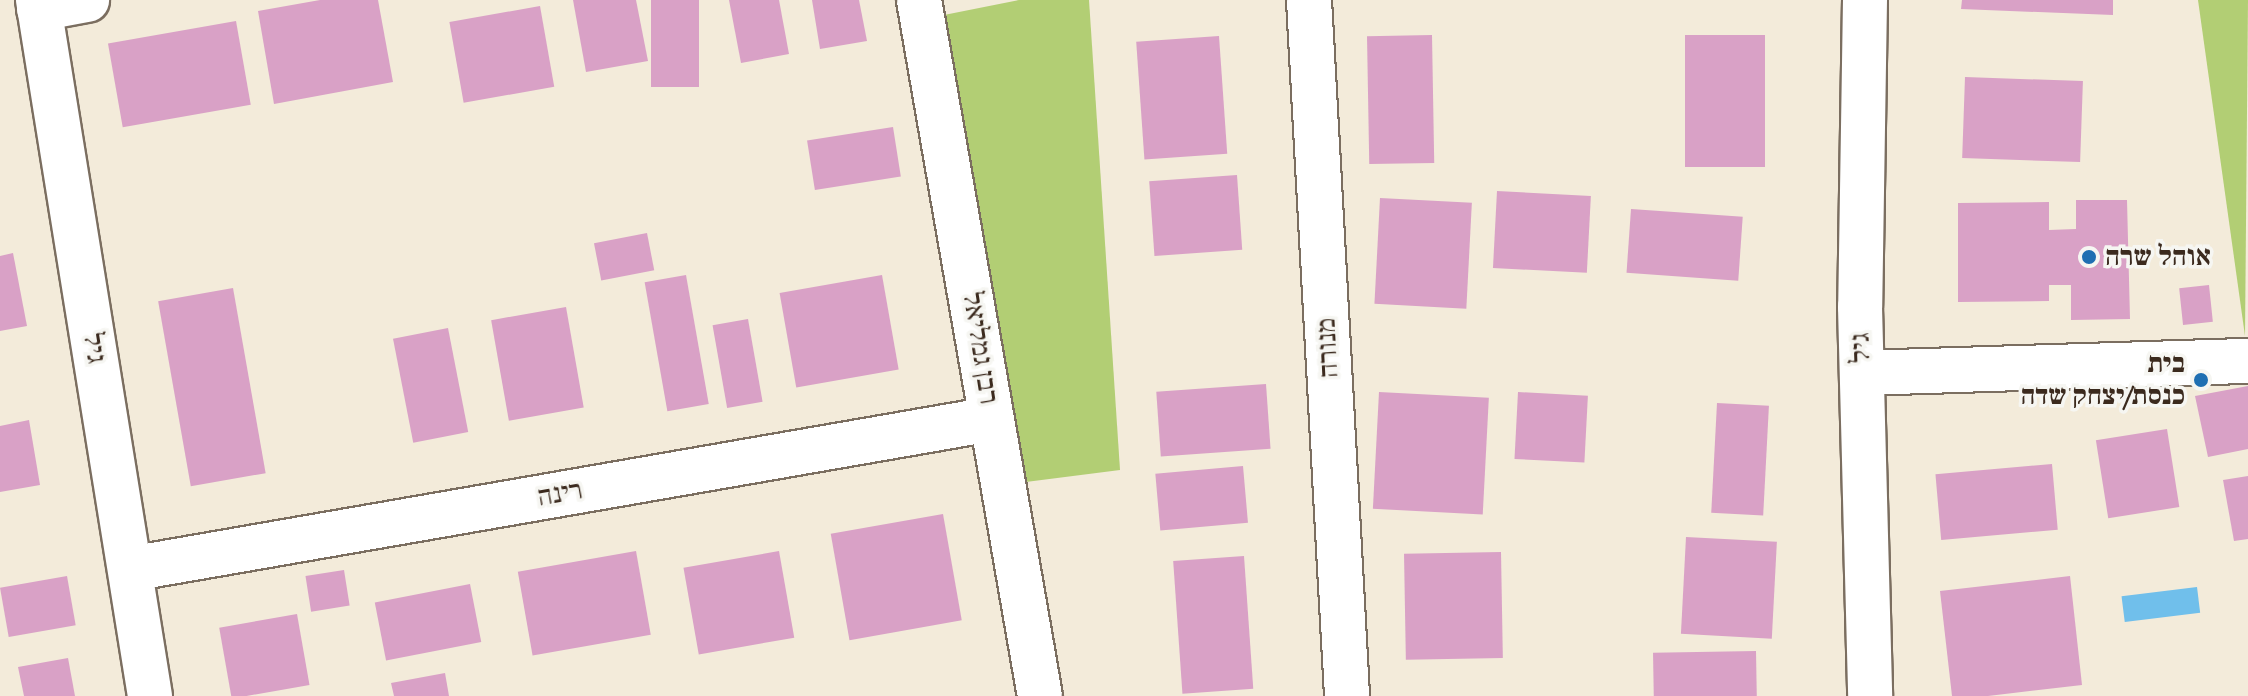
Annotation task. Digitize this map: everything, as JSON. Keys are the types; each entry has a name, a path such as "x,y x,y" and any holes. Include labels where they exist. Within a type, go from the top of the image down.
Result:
{"street":[{"path":"38,4 87,0"},
{"name":"רבן גמליאל","path":"919,0 1040,696"},
{"name":"מנורה","path":"1309,0 1347,696"},
{"name":"גיל","path":"1865,0 1860,307 1870,696"},
{"name":"גיל","path":"38,4 150,696"},
{"path":"1862,373 2248,361"},
{"name":"רינה","path":"130,569 991,419"}],"green space":[{"path":"1019,0 1089,0 1120,470 1011,484 944,15"},
{"path":"2198,0 2248,0 2245,336"}],"water":[{"path":"2197,587 2200,613 2125,622 2122,596"}],"building":[{"path":"320,0 378,0 393,82 274,104 258,11"},
{"path":"573,0 636,0 648,61 586,72"},
{"path":"651,0 699,0 699,87 651,87"},
{"path":"729,0 779,0 789,54 741,63"},
{"path":"812,0 859,0 867,41 820,49"},
{"path":"1962,0 2113,0 2113,15 1961,9"},
{"path":"540,6 554,87 464,103 449,22"},
{"path":"236,21 251,105 123,127 108,44"},
{"path":"1432,35 1434,163 1369,164 1367,36"},
{"path":"1685,35 1765,35 1765,167 1685,167"},
{"path":"1219,36 1227,154 1144,160 1136,42"},
{"path":"1965,77 2083,81 2080,162 1962,158"},
{"path":"893,127 901,176 815,190 807,141"},
{"path":"1237,175 1242,250 1154,256 1149,181"},
{"path":"1497,191 1591,196 1587,273 1493,268"},
{"path":"1380,198 1472,203 1466,309 1374,304"},
{"path":"2076,200 2127,200 2130,319 2071,320 2071,285 2049,285 2049,301 1958,302 1958,203 2049,202 2049,230 2076,229"},
{"path":"1631,209 1743,217 1738,281 1627,273"},
{"path":"647,233 654,270 601,281 594,243"},
{"path":"13,253 27,326 0,331 0,256"},
{"path":"686,275 709,404 667,411 645,282"},
{"path":"882,275 899,370 796,388 780,293"},
{"path":"2209,285 2213,322 2183,325 2179,288"},
{"path":"233,288 266,473 191,486 158,301"},
{"path":"566,307 584,407 509,421 491,320"},
{"path":"748,319 763,402 727,408 713,325"},
{"path":"448,328 468,432 413,443 393,339"},
{"path":"1266,384 1271,449 1161,457 1156,392"},
{"path":"2248,386 2248,449 2208,457 2195,396"},
{"path":"1379,392 1489,398 1483,515 1373,509"},
{"path":"1518,392 1588,396 1584,463 1514,459"},
{"path":"1717,403 1769,406 1763,516 1711,513"},
{"path":"29,420 40,485 0,492 0,426"},
{"path":"2167,429 2179,507 2108,518 2096,440"},
{"path":"2052,464 2058,530 1941,540 1935,474"},
{"path":"1243,466 1248,523 1160,530 1155,474"},
{"path":"2248,476 2248,539 2234,541 2223,480"},
{"path":"943,514 962,620 849,640 831,534"},
{"path":"1686,537 1777,542 1772,639 1681,634"},
{"path":"636,551 651,635 533,656 518,572"},
{"path":"779,551 794,638 699,655 683,568"},
{"path":"1501,552 1503,658 1406,660 1404,554"},
{"path":"1244,556 1253,689 1182,694 1173,561"},
{"path":"344,570 350,606 311,612 305,576"},
{"path":"67,576 76,625 9,637 0,588"},
{"path":"2070,576 2082,685 1988,696 1952,696 1940,591"},
{"path":"470,584 481,642 386,660 375,603"},
{"path":"297,614 310,685 231,696 219,628"},
{"path":"1756,651 1757,696 1654,696 1653,653"},
{"path":"68,658 75,696 24,696 18,667"},
{"path":"445,673 449,696 394,696 391,683"}],"place":[{"name":"אוהל שרה","path":"2089,257"},
{"name":"בית כנסת/יצחק שדה","path":"2201,380"}]}
